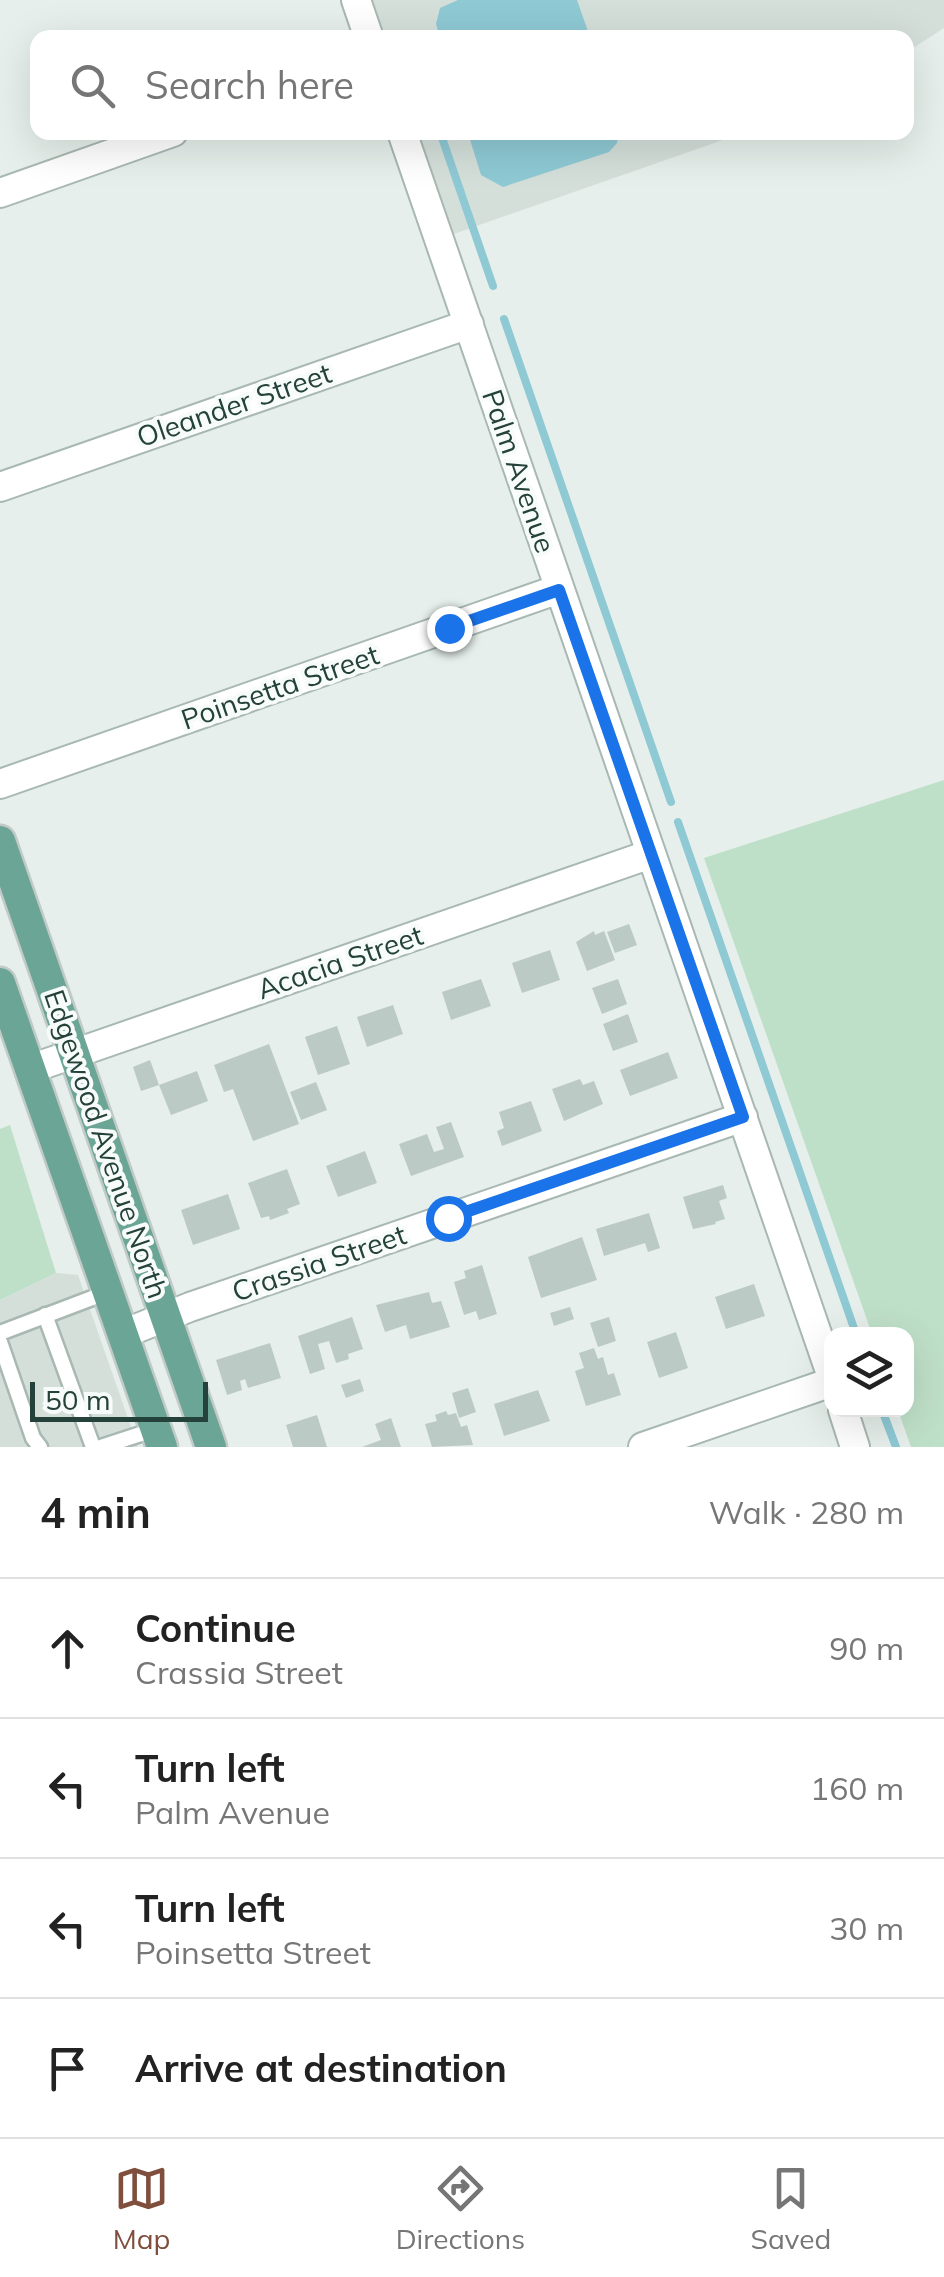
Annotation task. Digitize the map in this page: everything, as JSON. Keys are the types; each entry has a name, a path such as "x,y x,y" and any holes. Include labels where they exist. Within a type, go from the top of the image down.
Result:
{"main road":[{"name":"Edgewood Avenue North","path":"0,841 212,1447"},
{"name":"Edgewood Avenue North","path":"0,983 159,1438"}],"street":[{"path":"356,0 366,30"},
{"path":"0,193 151,140"},
{"name":"Palm Avenue","path":"405,140 824,1356"},
{"name":"Oleander Street","path":"0,486 469,324"},
{"name":"Poinsetta Street","path":"0,784 559,590"},
{"name":"Acacia Street","path":"30,1069 651,854"},
{"name":"Crassia Street","path":"123,1334 743,1117"},
{"path":"644,1447 824,1383"},
{"path":"844,1417 855,1447"}],"lane":[{"path":"0,1333 108,1292"},
{"path":"46,1315 93,1447"},
{"path":"0,1342 33,1438 40,1447"},
{"path":"102,1447 159,1438"}],"shaded area":[{"path":"366,0 944,0 944,28 914,47 914,30 377,30"},
{"path":"415,140 723,140 448,236"},
{"path":"56,1273 78,1275 138,1447 0,1447 0,1300"}],"green space":[{"path":"944,780 944,1447 911,1447 900,1417 914,1417 914,1327 870,1327 704,858"},
{"path":"10,1125 56,1273 0,1300 0,1129"}],"water":[{"path":"458,0 577,0 588,30 438,30 440,8"},
{"path":"470,140 618,140 609,152 503,187 481,175"}],"building":[{"path":"629,924 637,945 615,953 607,932"},
{"path":"594,931 595,935 604,931 615,960 587,971 576,942"},
{"path":"550,950 560,980 522,993 512,963"},
{"path":"481,979 491,1006 451,1020 442,992"},
{"path":"618,979 627,1004 602,1014 592,988"},
{"path":"393,1005 403,1034 367,1047 357,1017"},
{"path":"628,1014 638,1042 613,1051 603,1024"},
{"path":"337,1026 350,1064 318,1075 305,1037"},
{"path":"269,1044 299,1124 253,1141 233,1089 224,1092 214,1065"},
{"path":"668,1052 678,1078 630,1096 620,1070"},
{"path":"150,1060 159,1085 141,1091 133,1067"},
{"path":"197,1071 208,1101 171,1115 159,1085"},
{"path":"580,1079 583,1085 594,1081 603,1104 564,1121 552,1089"},
{"path":"316,1082 327,1110 301,1120 290,1092"},
{"path":"531,1101 542,1131 502,1146 497,1131 504,1128 499,1112"},
{"path":"451,1122 464,1157 411,1176 399,1144 427,1134 434,1152 444,1149 436,1127"},
{"path":"365,1151 377,1183 338,1197 326,1166"},
{"path":"287,1169 300,1204 270,1220 269,1216 261,1218 248,1183"},
{"path":"723,1185 727,1198 719,1201 725,1219 693,1229 683,1197"},
{"path":"228,1194 240,1229 193,1245 181,1210"},
{"path":"649,1213 660,1248 648,1252 645,1243 604,1256 596,1229"},
{"path":"582,1237 597,1280 541,1298 528,1257"},
{"path":"482,1265 497,1314 479,1320 476,1311 464,1315 454,1282 466,1278 464,1271"},
{"path":"754,1284 765,1316 726,1329 715,1297"},
{"path":"429,1292 432,1303 441,1301 450,1327 410,1339 406,1325 385,1332 376,1305"},
{"path":"570,1307 574,1319 554,1326 550,1313"},
{"path":"352,1317 363,1349 336,1363 329,1341 318,1344 325,1369 310,1374 298,1336"},
{"path":"609,1317 616,1341 598,1347 590,1323"},
{"path":"676,1332 688,1368 659,1378 647,1342"},
{"path":"270,1343 281,1378 248,1388 245,1379 240,1381 242,1390 227,1395 216,1360"},
{"path":"594,1348 598,1359 603,1357 608,1375 614,1373 621,1395 586,1406 575,1371 584,1368 579,1353"},
{"path":"360,1379 364,1391 346,1398 341,1385"},
{"path":"468,1388 476,1412 459,1418 452,1393"},
{"path":"538,1390 550,1421 504,1436 494,1404"},
{"path":"446,1411 448,1415 456,1413 461,1427 467,1425 473,1445 432,1447 425,1424 437,1421 435,1415"},
{"path":"317,1415 327,1447 293,1447 286,1425"},
{"path":"391,1418 401,1447 362,1447 381,1440 375,1424"}],"waterway":[{"path":"443,140 493,286"},
{"path":"504,319 671,802"},
{"path":"678,822 854,1327"},
{"path":"885,1417 896,1447"}],"route":[{"path":"448,1218 743,1117 559,590 449,628"}]}
